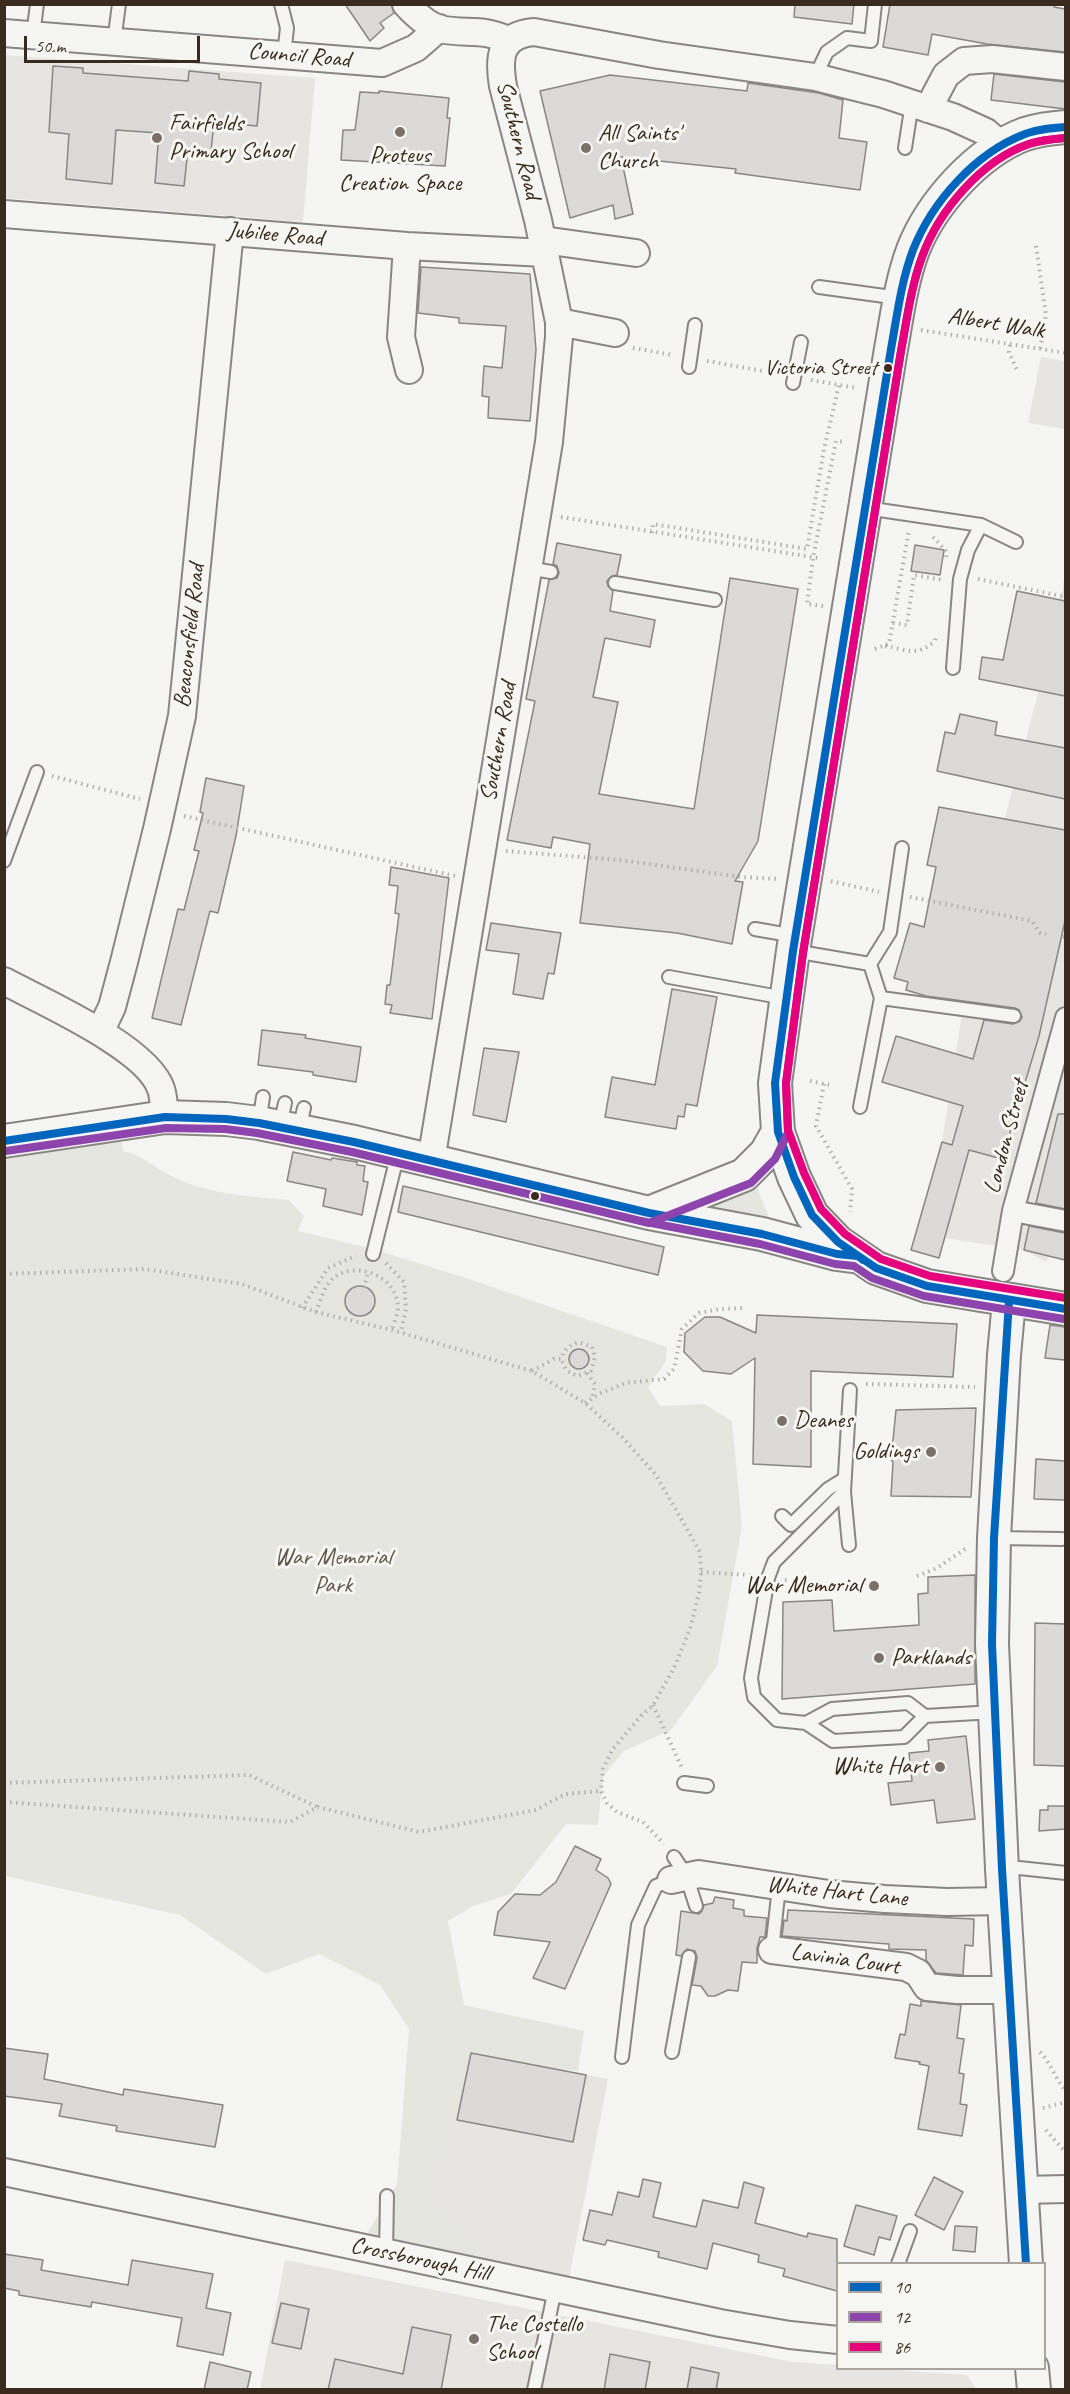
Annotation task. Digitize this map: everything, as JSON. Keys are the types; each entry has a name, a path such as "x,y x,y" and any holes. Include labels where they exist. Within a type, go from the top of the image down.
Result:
{"street":[{"path":"406,4 418,16 440,28 494,33 510,41 519,34 534,32 659,55 815,77 920,106 972,125 986,132 1002,146"},
{"name":"Council Road","path":"4,33 382,63 416,48 440,28"},
{"name":"Southern Road","path":"431,1161 540,570 559,322 544,246 502,79 501,56 510,41"},
{"path":"920,106 946,75 964,61 992,59 1065,67"},
{"path":"1065,127 1025,135 985,156 946,195 924,228 914,249 900,299 794,944 774,1083 778,1132 794,1177 812,1215 838,1242 876,1268 927,1286 1006,1286 1065,1309"},
{"name":"Jubilee Road","path":"4,214 408,246 544,246"},
{"name":"Beaconsfield Road","path":"100,1032 112,1007 124,962 182,716 230,231"},
{"path":"408,246 401,337 409,370"},
{"path":"544,246 636,253"},
{"path":"559,322 620,340"},
{"path":"4,981 100,1032 124,1048 145,1066 161,1088 165,1117"},
{"name":"London Street","path":"1006,1286 1013,1211 1065,1018"},
{"path":"4,1141 165,1117 283,1119 398,1153 649,1213 762,1234 837,1254 858,1256"},
{"path":"649,1213 744,1175 766,1153 778,1132"},
{"path":"1013,1211 1065,1221"},
{"path":"1006,1286 1003,1364 985,1540 1026,2262"},
{"name":"White Hart Lane","path":"677,1871 779,1887 830,1888 947,1902 1004,1901"},
{"name":"Lavinia Court","path":"772,1950 906,1967 918,1973 927,1987 1010,1990"},
{"name":"Crossborough Hill","path":"4,2172 720,2323 789,2335 836,2340"},
{"path":"1023,2190 1065,2189"},
{"path":"1032,2370 1034,2390"}],"lane":[{"path":"33,35 37,4"},
{"path":"114,42 119,4"},
{"path":"281,4 287,28 284,55"},
{"path":"815,77 827,52 847,38 871,40 875,4"},
{"path":"905,148 920,106"},
{"path":"819,287 900,299"},
{"path":"690,362 695,325"},
{"path":"794,380 801,342"},
{"path":"866,508 981,525 1016,542"},
{"path":"953,668 960,579 968,550 981,525"},
{"path":"615,583 715,600"},
{"path":"4,861 37,772"},
{"path":"860,1107 881,998 870,964 890,932 902,848"},
{"path":"755,929 794,944 870,964"},
{"path":"669,977 786,998"},
{"path":"881,998 1014,1016"},
{"path":"373,1254 398,1153"},
{"path":"849,1545 844,1486 850,1390"},
{"path":"782,1516 791,1525 828,1489 844,1486"},
{"path":"844,1486 774,1562 768,1578 751,1678 754,1696 777,1720 806,1724 833,1741 904,1737 925,1716"},
{"path":"985,1540 1062,1539"},
{"path":"806,1724 832,1708 908,1703 925,1716 994,1712"},
{"path":"684,1778 707,1786"},
{"path":"1002,1869 1019,1868 1065,1873"},
{"path":"622,2057 638,1924 656,1886 677,1871 696,1906"},
{"name":"Lavinia Court","path":"772,1950 779,1887"},
{"path":"672,2052 689,1957"},
{"path":"386,2253 387,2196"},
{"path":"899,2262 910,2231"},
{"path":"534,2390 555,2289"}],"path":[{"path":"1036,246 1046,315 1040,350"},
{"name":"Albert Walk","path":"920,330 1065,352"},
{"path":"620,340 690,362 857,388"},
{"path":"1011,345 1009,352 1017,370"},
{"path":"652,532 653,524 807,549 824,449 839,385"},
{"path":"826,607 807,604 836,441 846,442"},
{"path":"550,516 815,558"},
{"path":"875,649 889,644 909,530 916,531"},
{"path":"930,535 937,539 947,552 945,562"},
{"path":"944,571 944,590"},
{"path":"896,572 902,573"},
{"path":"893,623 907,625 914,575 944,580"},
{"path":"972,578 1065,597"},
{"path":"885,646 914,651 924,650 936,641 937,631"},
{"path":"37,772 150,801"},
{"path":"179,814 462,878"},
{"path":"503,850 620,860 741,877 783,879"},
{"path":"824,880 1032,921 1040,933 1046,934"},
{"path":"810,1081 830,1085"},
{"path":"824,1084 816,1126 852,1189 850,1212"},
{"path":"302,1308 328,1268 364,1253 373,1254 383,1258 404,1282 406,1309 401,1332"},
{"path":"4,1274 145,1269 242,1284 302,1308 401,1332 532,1371 585,1403 622,1437 656,1475 700,1552 699,1593 690,1629 674,1668 653,1705 612,1750 603,1769 601,1791 617,1812 643,1822 677,1871"},
{"path":"316,1312 331,1280 347,1271 368,1272 381,1277 393,1288 398,1308 392,1330"},
{"path":"364,1288 368,1272"},
{"path":"585,1403 626,1383 664,1379 674,1369 682,1329 699,1313 744,1308"},
{"path":"355,1321 357,1315"},
{"path":"579,1342 592,1347 595,1357 591,1371 578,1376 567,1371 561,1359 563,1352 569,1346 579,1342"},
{"path":"532,1371 554,1359 561,1359"},
{"path":"587,1373 595,1384 592,1398"},
{"path":"850,1390 852,1383 979,1387"},
{"path":"917,1576 938,1568 957,1553 985,1540"},
{"path":"701,1572 832,1587"},
{"path":"653,1705 684,1778"},
{"path":"4,1783 249,1775 318,1807 419,1832 536,1810 565,1794 601,1791"},
{"path":"4,1802 290,1822 318,1807"},
{"path":"1034,2045 1046,2058 1065,2091"},
{"path":"1036,2114 1045,2106 1065,2102"},
{"path":"1044,2127 1061,2151 1065,2153"}],"shaded area":[{"name":"Fairfields Primary School","path":"4,55 315,78 303,222 5,198"},
{"path":"1041,357 1065,361 1065,429 1028,423"},
{"path":"1065,576 1066,1221 1046,1262 1024,1250 944,1238 969,1150 942,1142 975,930 1048,656"},
{"path":"462,2050 608,2079 569,2278 423,2249"},
{"name":"The Costello School","path":"285,2260 793,2362 836,2365 836,2370 895,2370 967,2375 976,2389 260,2390"}],"green space":[{"name":"War Memorial Park","path":"121,1140 123,1151 138,1156 190,1184 231,1194 289,1200 304,1216 298,1231 373,1249 466,1278 667,1347 666,1361 648,1387 660,1406 704,1404 732,1421 742,1526 717,1666 671,1730 624,1751 603,1776 598,1825 566,1824 511,1894 473,1906 448,1921 464,2005 584,2031 578,2071 470,2063 457,2120 450,2129 434,2203 485,2246 475,2272 359,2247 397,2184 409,2029 380,1985 319,1954 266,1974 180,1915 5,1876 5,1158 43,1149"},
{"path":"755,1182 772,1225 684,1209"}],"building":[{"path":"345,4 391,4 394,13 380,23 384,28 370,41"},
{"path":"795,4 854,4 852,24 794,17"},
{"path":"890,4 1055,4 1054,7 1065,9 1065,52 987,44 932,34 928,55 883,47"},
{"name":"Fairfields Primary School","path":"53,66 83,68 83,73 188,81 189,71 219,74 219,79 261,83 257,126 214,122 211,151 188,150 184,186 155,183 159,133 116,130 112,184 66,179 69,134 49,132"},
{"path":"994,74 1065,82 1065,109 991,100"},
{"path":"610,75 747,91 748,83 819,93 843,100 839,138 867,142 860,190 735,173 736,169 621,157 633,214 615,219 613,205 570,218 540,91"},
{"path":"379,91 449,98 447,118 450,118 445,166 341,160 343,130 355,130 360,92 379,93"},
{"path":"421,267 530,274 536,350 530,421 488,418 489,397 482,396 484,366 502,368 506,326 459,323 459,318 418,313"},
{"path":"557,543 621,555 617,575 607,581 613,591 610,611 655,620 650,647 605,638 593,697 618,702 599,794 694,809 730,578 798,589 758,841 735,881 743,882 732,944 677,933 580,923 590,844 553,837 551,848 507,840 535,701 526,699 549,580 557,578 559,573 557,566 553,564"},
{"path":"915,545 944,550 940,575 911,571"},
{"path":"1017,591 1065,601 1065,696 979,679 982,657 1003,660"},
{"path":"960,714 997,722 995,735 1065,748 1065,799 937,771 945,732 955,734"},
{"path":"206,778 244,786 236,836 218,913 210,911 181,1025 152,1018 178,909 184,910 199,851 194,850 203,813 200,812"},
{"path":"939,807 1065,830 1065,921 1039,1036 1002,1159 969,1150 939,1258 911,1250 942,1142 952,1145 963,1106 882,1082 896,1036 973,1059 984,1020 1013,1024 1020,1021 1022,1017 1019,1010 1015,1008 926,996 906,990 908,982 894,978 910,923 924,927 936,867 927,865"},
{"path":"391,867 449,878 432,1019 390,1013 392,1005 385,1004 387,985 390,985 399,914 395,913 398,886 389,885"},
{"path":"491,923 561,933 554,974 548,973 543,999 513,994 519,954 486,950"},
{"path":"672,989 717,997 697,1106 686,1104 684,1117 678,1116 676,1129 605,1117 612,1077 655,1085"},
{"path":"262,1030 306,1035 305,1038 361,1047 356,1082 313,1075 313,1072 258,1065"},
{"path":"484,1048 519,1052 506,1122 473,1115"},
{"path":"1058,1114 1065,1114 1065,1209 1036,1203"},
{"path":"293,1152 331,1160 332,1158 357,1162 357,1165 365,1166 363,1181 368,1182 362,1215 323,1206 326,1189 287,1181"},
{"path":"403,1186 664,1247 658,1275 398,1212"},
{"path":"1029,1226 1065,1233 1065,1260 1024,1250"},
{"path":"360,1286 366,1287 374,1295 374,1307 366,1315 360,1316 354,1315 346,1307 345,1301 346,1295 354,1287"},
{"name":"Deanes","path":"757,1315 957,1324 953,1377 811,1371 811,1467 753,1464 755,1358 731,1374 703,1371 684,1352 685,1333 705,1317 720,1317 756,1333"},
{"path":"1050,1325 1065,1327 1065,1360 1045,1358"},
{"path":"579,1349 586,1352 589,1359 586,1366 579,1369 572,1366 569,1359 572,1352"},
{"name":"Goldings","path":"976,1408 971,1497 891,1496 893,1462 889,1457 889,1447 893,1440 896,1410"},
{"path":"1036,1459 1065,1461 1065,1500 1034,1499"},
{"name":"Parklands","path":"975,1575 975,1684 782,1699 783,1602 832,1600 834,1631 919,1625 918,1594 928,1593 928,1577"},
{"path":"1035,1623 1065,1624 1065,1766 1034,1765"},
{"name":"White Hart","path":"966,1736 975,1819 937,1823 934,1800 891,1805 888,1783 912,1781 909,1753 929,1751 928,1740"},
{"path":"1048,1806 1065,1806 1065,1829 1039,1831 1040,1810 1048,1810"},
{"path":"575,1846 601,1859 596,1870 608,1878 611,1884 565,1989 533,1978 550,1942 494,1935 498,1912 515,1894 540,1895 556,1882"},
{"path":"715,1897 734,1900 733,1908 744,1910 744,1916 767,1918 765,1937 760,1937 757,1948 757,1963 742,1962 738,1991 728,1990 715,1996 708,1996 701,1986 692,1985 697,1958 695,1951 687,1949 681,1956 676,1955 681,1911 699,1914 704,1905 713,1903"},
{"path":"788,1910 974,1919 973,1946 965,1945 963,1975 936,1973 926,1960 926,1950 889,1949 889,1944 782,1936"},
{"path":"921,2001 961,2005 957,2038 964,2039 959,2073 964,2074 960,2104 967,2105 962,2136 918,2129 929,2066 919,2064 920,2062 895,2058 900,2034 905,2035 910,2004 921,2006"},
{"path":"4,2048 48,2054 44,2079 123,2095 124,2089 223,2105 215,2147 116,2131 117,2126 59,2116 62,2104 4,2096"},
{"path":"471,2053 586,2075 573,2142 457,2120"},
{"path":"934,2177 963,2192 944,2230 915,2215"},
{"path":"643,2179 661,2183 653,2217 696,2227 703,2200 738,2208 744,2182 764,2188 755,2223 807,2237 808,2233 837,2239 836,2291 783,2276 785,2269 758,2262 759,2255 713,2243 707,2269 658,2257 659,2252 607,2240 605,2245 583,2240 590,2210 612,2215 618,2192 639,2197"},
{"path":"856,2205 897,2216 890,2240 879,2237 874,2255 844,2246"},
{"path":"955,2226 977,2227 975,2252 953,2250"},
{"path":"4,2254 43,2260 41,2270 128,2285 132,2260 213,2274 206,2308 231,2313 223,2355 177,2346 182,2318 92,2302 91,2307 19,2295 19,2291 4,2288"},
{"path":"281,2303 309,2309 301,2349 272,2343"},
{"path":"412,2327 451,2335 441,2390 328,2390 335,2359 403,2374"},
{"path":"610,2354 650,2362 645,2390 604,2390"},
{"path":"210,2362 251,2372 247,2390 204,2390"},
{"path":"691,2367 719,2373 716,2390 687,2390"}],"transit line":[{"name":"10","path":"1066,127 1025,134 989,153 973,166 957,181 931,214 913,250 905,274 793,951 775,1083 778,1132 794,1177 812,1215 838,1242 876,1268 927,1286 1066,1309"},
{"name":"12","path":"6,1151 166,1128 225,1129 352,1152 649,1223 751,1183 775,1159 788,1133 786,1083 803,953 901,351 918,268 939,222 964,189 979,174 995,162 1029,144 1066,138"},
{"name":"86","path":"1066,138 1029,144 995,162 979,174 964,189 939,222 918,268 901,351 803,953 786,1083 788,1130 804,1173 821,1209 845,1234 881,1259 930,1276 1066,1298"},
{"name":"10","path":"4,1141 165,1117 226,1119 259,1123 354,1142 649,1213 762,1234 837,1254 858,1256 863,1260"},
{"name":"12","path":"641,1221 760,1244 835,1264 854,1266 872,1278 924,1296 1064,1319"},
{"name":"10","path":"1009,1301 994,1538 992,1644 1002,1869 1026,2262"}],"place":[{"name":"Proteus Creation Space","path":"400,132"},
{"name":"Fairfields Primary School","path":"157,138"},
{"name":"All Saints' Church","path":"586,148"},
{"name":"Victoria Street","path":"888,368"},
{"name":"Deanes","path":"782,1421"},
{"name":"Goldings","path":"931,1452"},
{"name":"War Memorial","path":"874,1586"},
{"name":"Parklands","path":"879,1658"},
{"name":"White Hart","path":"940,1767"},
{"name":"The Costello School","path":"474,2339"}]}
